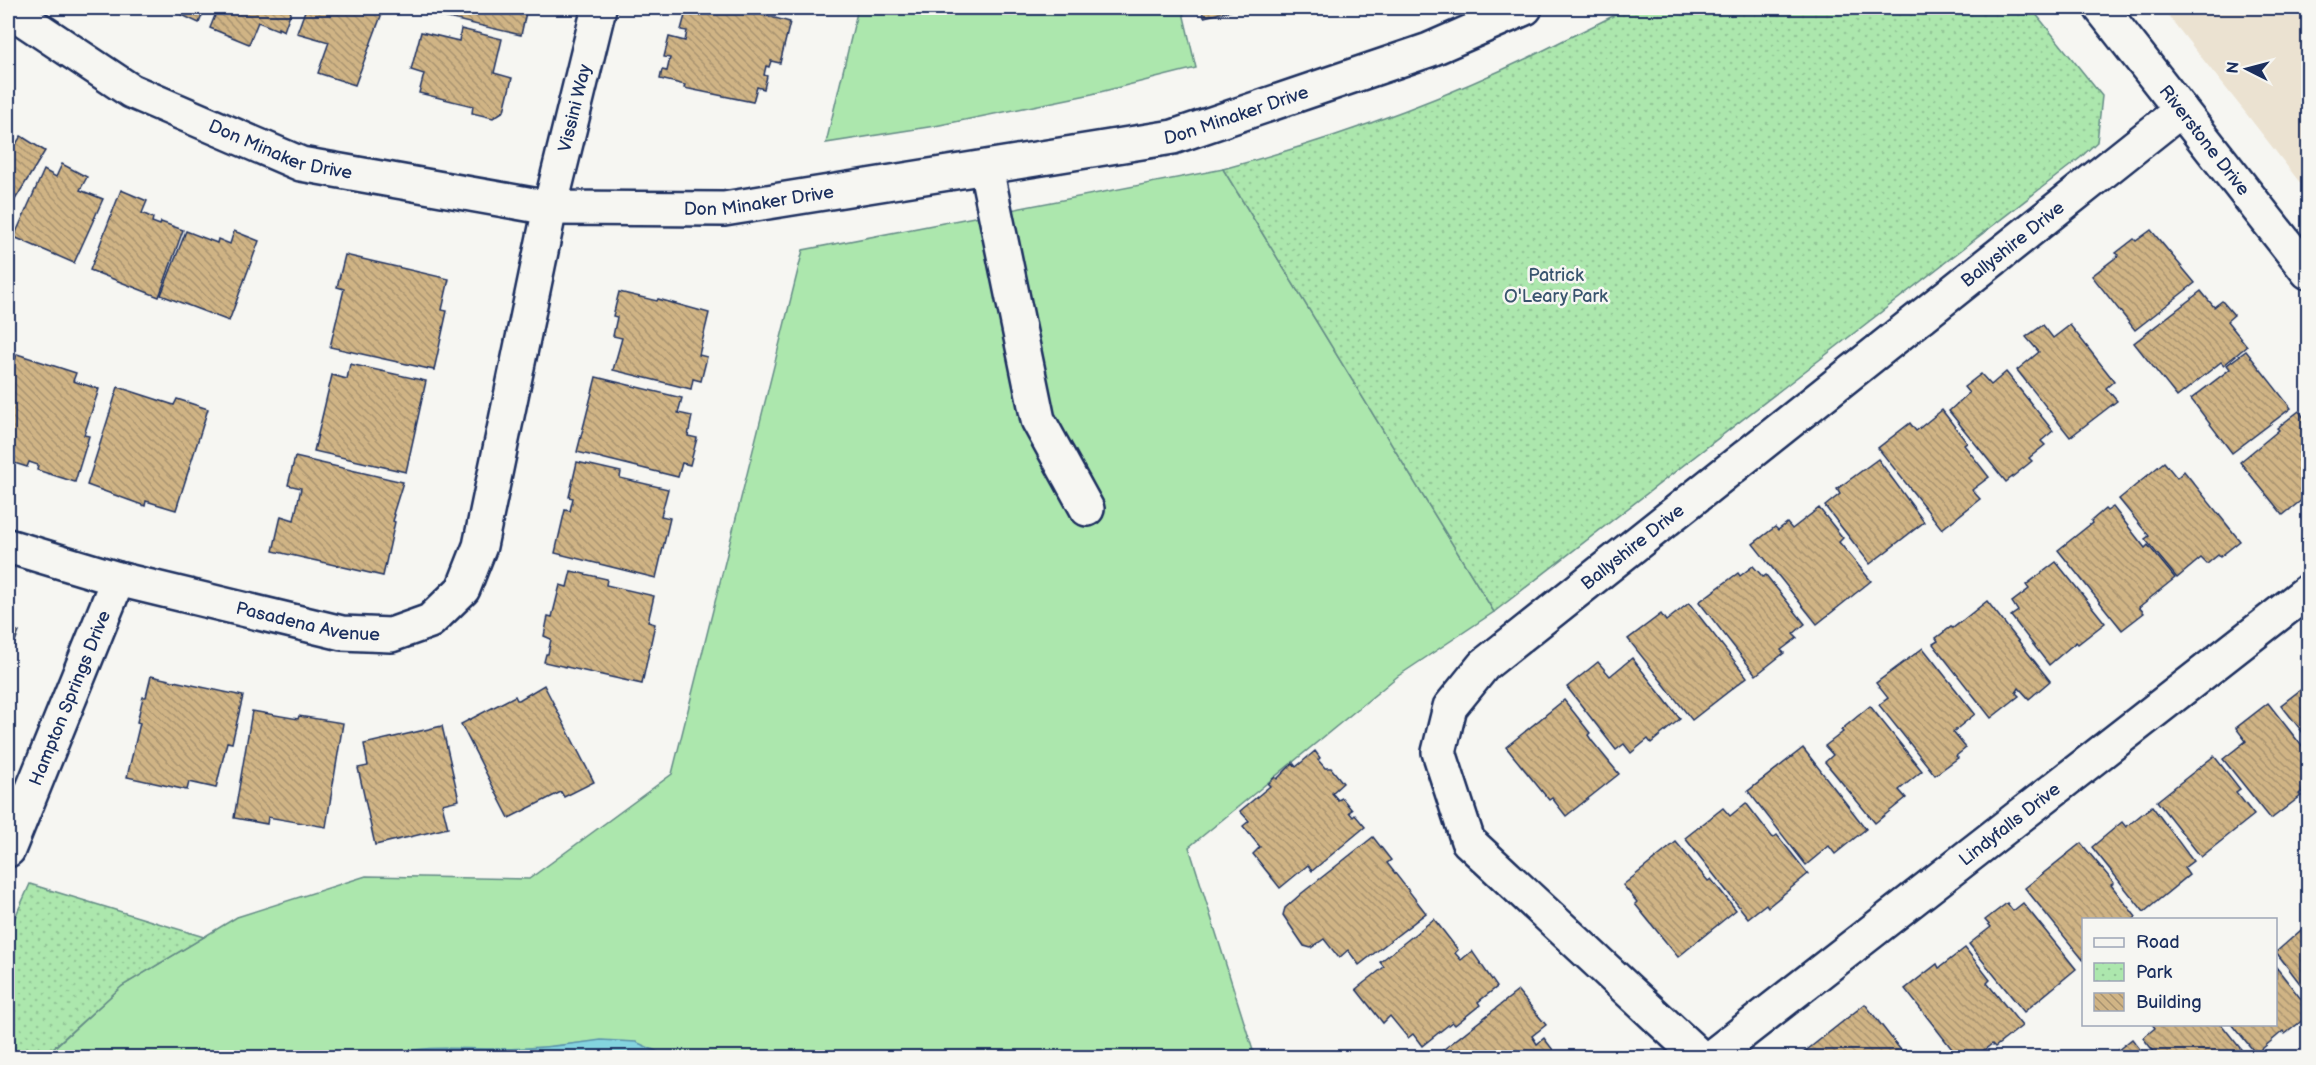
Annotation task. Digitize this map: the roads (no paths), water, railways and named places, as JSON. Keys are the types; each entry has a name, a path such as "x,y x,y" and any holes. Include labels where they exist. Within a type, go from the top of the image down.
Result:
{"street":[{"name":"Vissini Way","path":"550,208 599,8"},
{"name":"Don Minaker Drive","path":"8,9 131,90 301,164 550,208 724,209 1173,136 1429,50 1525,8"},
{"name":"Riverstone Drive","path":"2101,8 2308,272"},
{"name":"Ballyshire Drive","path":"1701,1058 1468,842 1439,752 1450,707 1484,665 2181,110"},
{"path":"986,168 1038,420 1087,509"},
{"name":"Pasadena Avenue","path":"8,546 118,579 342,633 391,634 430,621 463,589 480,546 550,208"},
{"name":"Hampton Springs Drive","path":"8,850 118,579"},
{"name":"Lindyfalls Drive","path":"1710,1058 2308,591"}],"water":[{"path":"601,1040 636,1042 669,1057 388,1057 415,1050 524,1048"}],"park label":[{"name":"Patrick O'Leary Park","path":"1556,285"}]}
